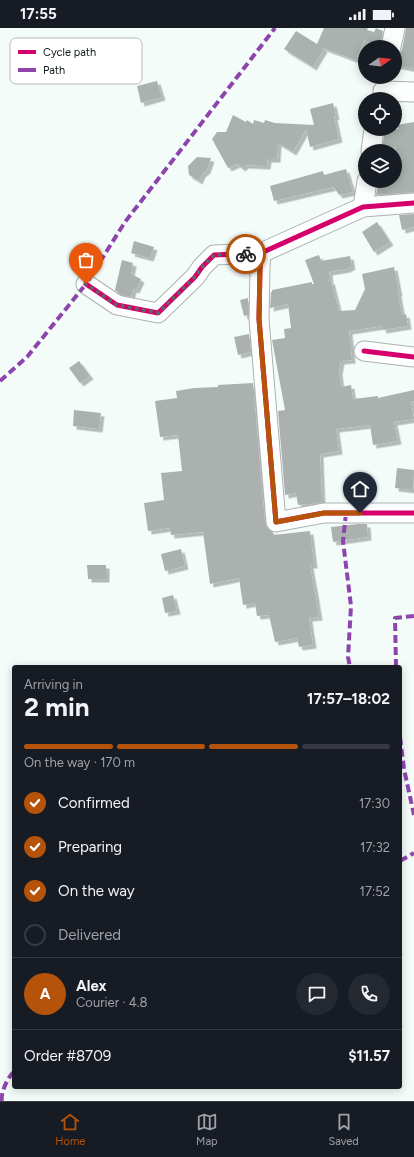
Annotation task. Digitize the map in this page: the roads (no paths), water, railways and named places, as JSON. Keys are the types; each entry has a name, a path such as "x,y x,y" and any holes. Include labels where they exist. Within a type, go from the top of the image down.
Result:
{"street":[{"path":"392,40 395,28"},
{"path":"383,89 414,92"},
{"path":"363,206 366,188"},
{"path":"86,284 117,305 158,313 195,277 202,267 214,255 261,253 363,206 414,203"},
{"path":"261,253 259,319 276,522 324,513 414,513"},
{"path":"364,351 414,357"}]}
